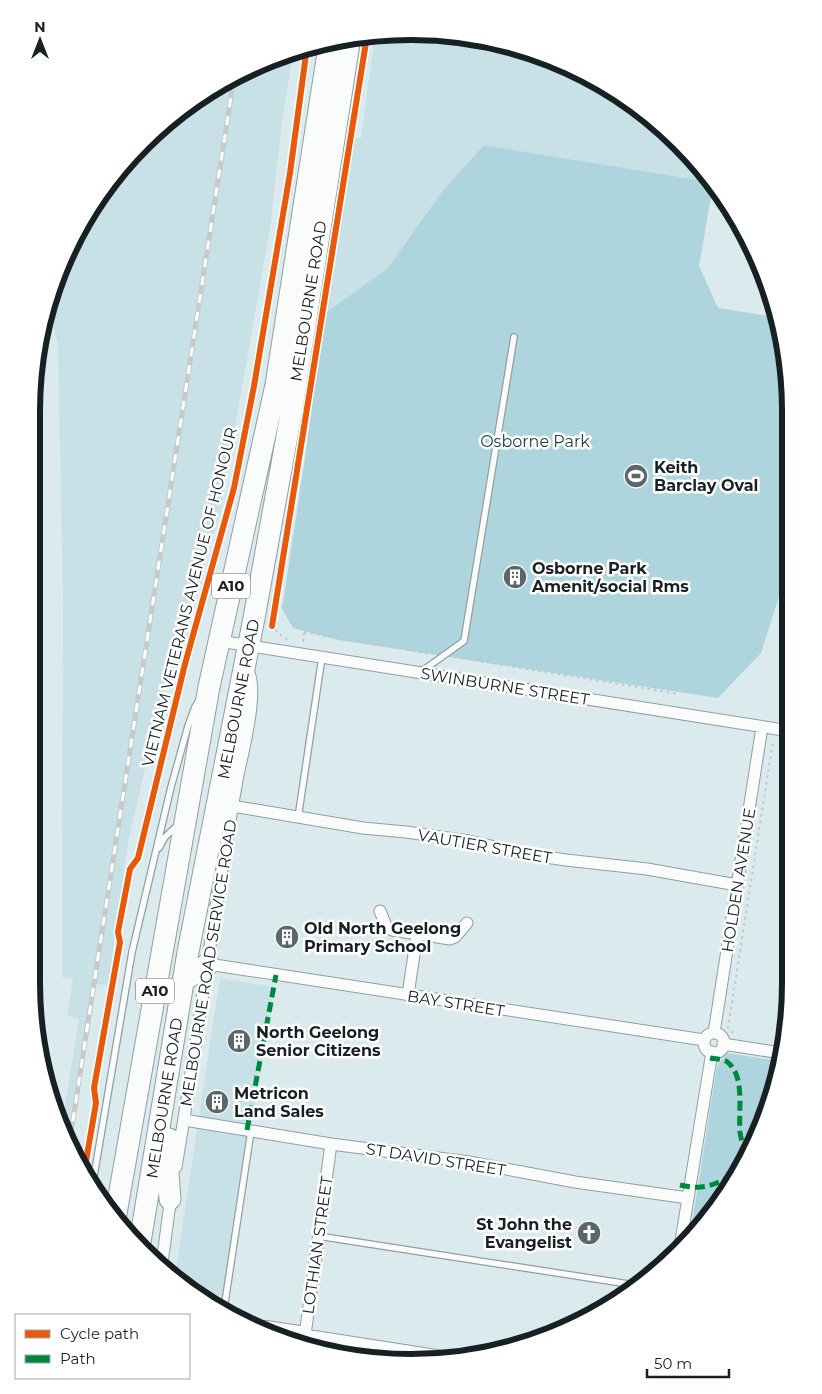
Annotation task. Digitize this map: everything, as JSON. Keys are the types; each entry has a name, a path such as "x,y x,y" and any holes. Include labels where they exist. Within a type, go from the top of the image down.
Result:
{"highway":[{"name":"MELBOURNE ROAD","path":"141,1237 188,952 292,406 349,45"},
{"name":"MELBOURNE ROAD","path":"117,1209 209,688 276,385 328,50"},
{"path":"143,1059 159,1027 173,956 178,951 188,952"},
{"path":"183,981 208,964"},
{"path":"170,1199 167,1160 174,1098 179,1004"}],"street":[{"name":"SWINBURNE STREET","path":"219,641 246,655 322,657 782,730"},
{"name":"MELBOURNE ROAD SERVICE ROAD","path":"163,1259 170,1199 184,1120 232,806 248,723 252,690 246,655"},
{"name":"HOLDEN AVENUE","path":"714,1033 762,727"},
{"name":"VAUTIER STREET","path":"232,806 362,828 460,840 534,855 647,869 737,884"},
{"path":"380,911 386,926 392,930 450,939 455,937 467,923"},
{"path":"408,995 418,934"},
{"name":"BAY STREET","path":"208,964 704,1040"},
{"path":"714,1033 720,1035 723,1044 718,1051 712,1052 705,1048 704,1040 708,1035 714,1033"},
{"path":"723,1044 775,1052"},
{"path":"682,1236 712,1052"},
{"name":"ST DAVID STREET","path":"184,1120 331,1144 469,1162 575,1182 688,1198"},
{"name":"LOTHIAN STREET","path":"304,1338 331,1144"},
{"path":"318,1342 417,1354"}],"lane":[{"path":"420,672 464,641 514,337"},
{"path":"298,818 322,657"},
{"path":"94,1175 130,962 169,795 195,707 209,688"},
{"path":"154,859 165,837 185,819"},
{"path":"225,1304 251,1130"},
{"path":"317,1236 627,1284"}],"path":[{"path":"275,606 290,608 303,618 303,643 298,642"},
{"path":"272,626 278,633 293,642"},
{"path":"304,632 679,694"},
{"path":"740,1034 731,1033 728,1028 773,742"}],"shaded area":[{"path":"411,40 459,43 507,53 553,68 575,78 617,103 656,132 690,166 702,181 484,145 444,189 387,269 324,314 352,137 361,138 374,42"},
{"path":"292,60 281,130 270,228 220,513 159,710 129,837 108,985 97,984 89,1021 72,1134 64,1113 79,1019 67,1016 73,979 62,977 63,601 58,346 52,319 68,269 90,225 132,166 166,132 205,103 247,78"},
{"path":"220,978 274,987 223,1302 176,1270"}],"green space":[{"name":"Osborne Park","path":"484,145 702,181 711,194 699,266 718,308 769,316 779,363 782,411 782,587 761,653 718,698 338,640 293,628 282,609 324,314 387,269 444,189"},
{"path":"727,1053 774,1060 762,1102 744,1147 719,1189 692,1226 717,1066"}],"railway":[{"path":"71,1132 233,86"}],"marked path":[{"path":"247,1130 276,975"},
{"path":"710,1058 726,1061 736,1075 740,1094 740,1132 744,1147"},
{"path":"680,1185 704,1187 726,1178"}],"cycle path":[{"path":"272,626 366,43"},
{"name":"VIETNAM VETERANS AVENUE OF HONOUR","path":"86,1161 96,1103 94,1088 120,942 118,932 130,869 138,858 185,664 234,488 254,386 290,173 306,56"}],"place":[{"name":"Keith Barclay Oval","path":"636,476"},
{"name":"Osborne Park Amenit/social Rms","path":"515,577"},
{"name":"Old North Geelong Primary School","path":"287,937"},
{"name":"North Geelong Senior Citizens","path":"239,1041"},
{"name":"Metricon Land Sales","path":"217,1102"},
{"name":"St John the Evangelist","path":"589,1233"}]}
